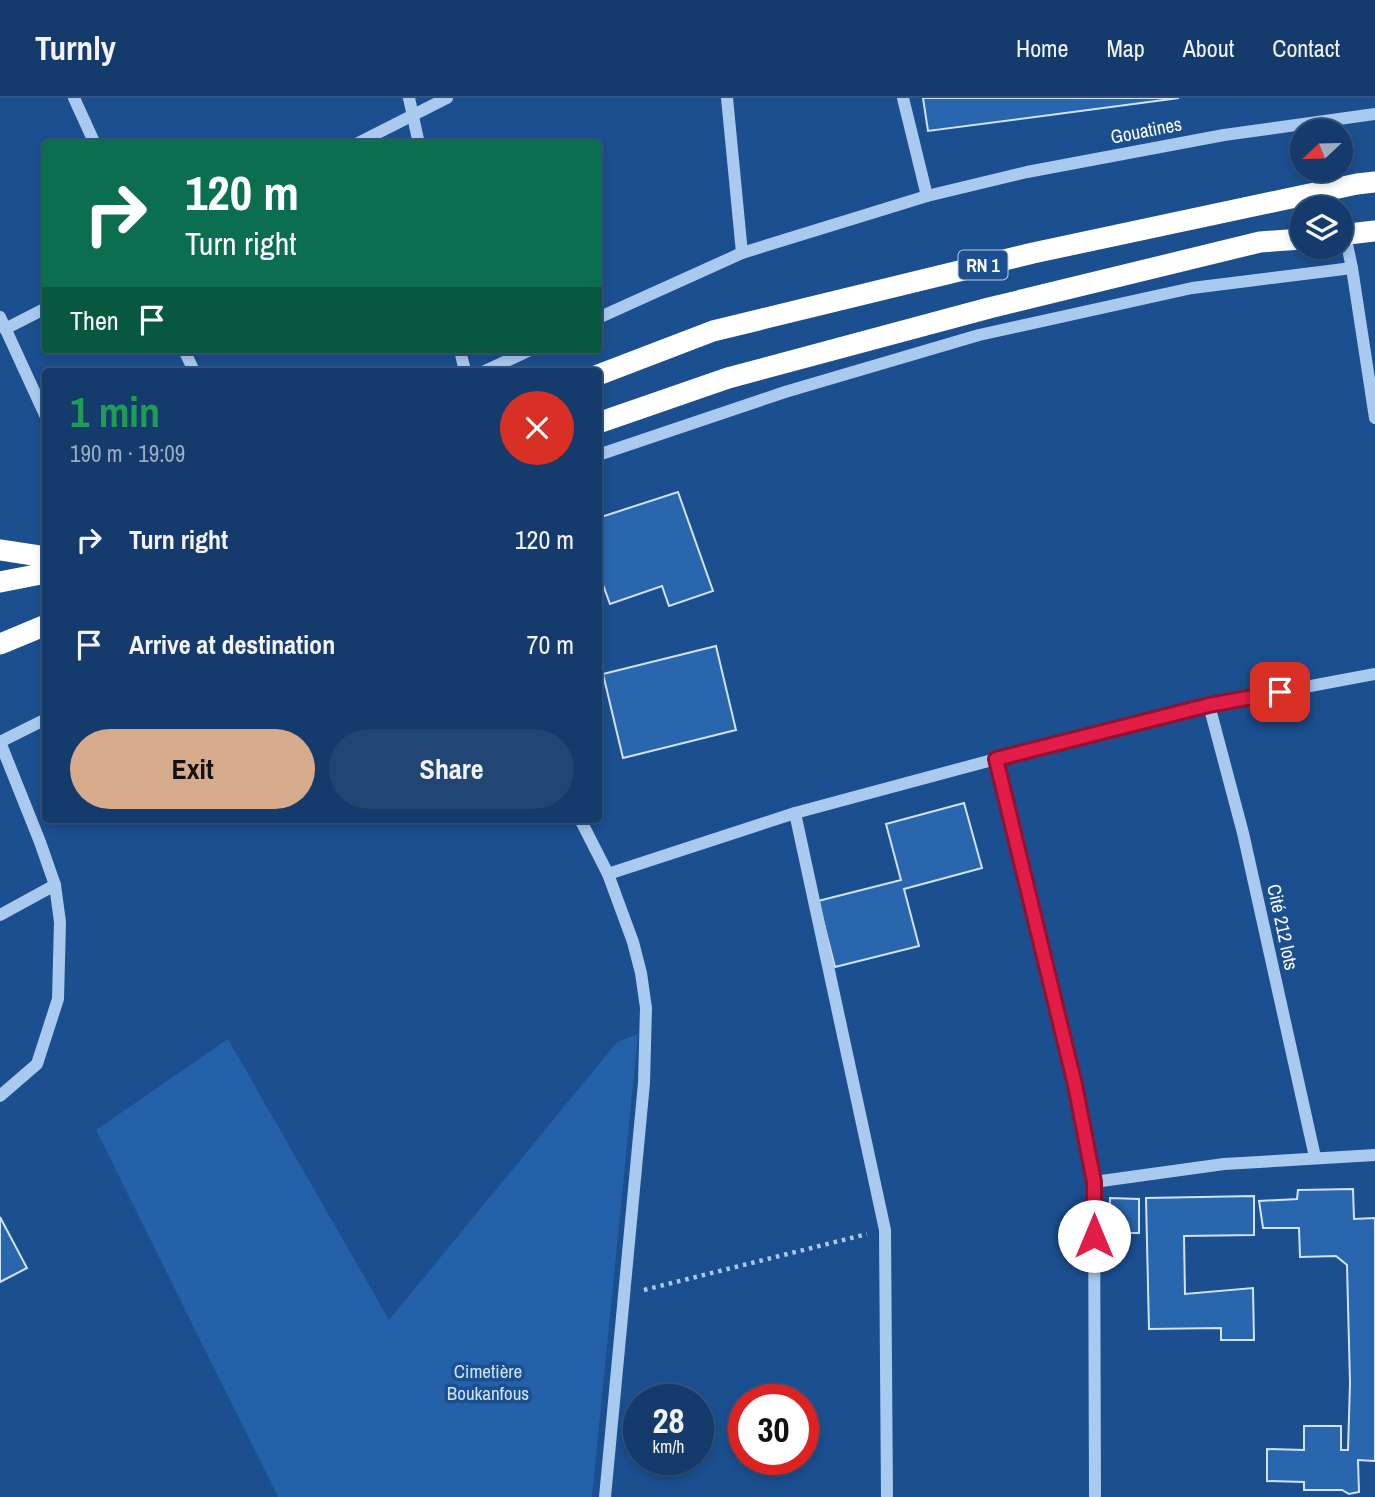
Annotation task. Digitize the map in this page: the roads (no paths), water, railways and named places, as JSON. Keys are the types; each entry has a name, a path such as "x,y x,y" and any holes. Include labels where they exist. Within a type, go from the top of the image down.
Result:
{"highway":[{"name":"RN 1","path":"602,373 713,331 1033,253 1357,184 1375,183"},
{"path":"1353,234 1375,231"},
{"name":"RN 1","path":"602,422 728,378 989,307 1260,242 1290,240"},
{"path":"0,550 42,556"},
{"path":"0,582 42,574"},
{"path":"0,644 42,627"}],"street":[{"path":"74,98 92,140"},
{"path":"409,98 418,140"},
{"path":"364,140 447,98"},
{"path":"727,98 742,253"},
{"path":"903,98 927,196"},
{"name":"Gouatines","path":"602,316 742,253 927,196 1027,172 1223,135 1375,114"},
{"path":"1350,259 1375,418"},
{"path":"602,454 785,392 979,335 1192,288 1352,268"},
{"path":"42,309 3,323 42,408"},
{"path":"491,368 521,354"},
{"path":"608,874 795,813 996,759 1209,705 1375,674"},
{"name":"Cité 212 lots","path":"1209,705 1243,833 1315,1157"},
{"path":"0,1096 37,1064 58,999 60,922 55,885 0,742 42,721"},
{"path":"996,759 1075,1085 1094,1182 1095,1497"},
{"path":"795,813 884,1230 887,1497"},
{"path":"582,823 608,874 633,942 646,1008 643,1083 605,1497"},
{"path":"0,915 55,885"},
{"path":"1094,1182 1224,1164 1315,1157 1375,1156"}],"park label":[{"name":"Cimetière Boukanfous","path":"488,1382"}]}
